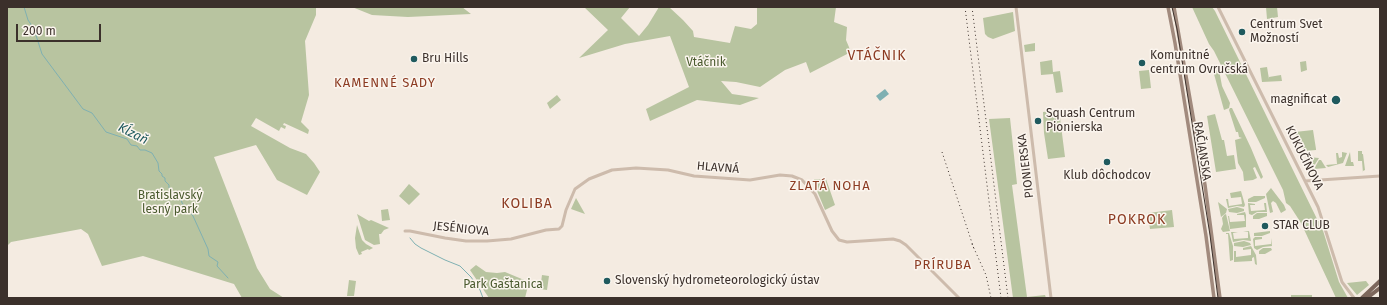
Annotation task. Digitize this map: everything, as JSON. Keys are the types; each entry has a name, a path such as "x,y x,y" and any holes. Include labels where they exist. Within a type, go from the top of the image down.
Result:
{"main road":[{"name":"RAČIANSKA","path":"1168,7 1202,208 1214,298"},
{"name":"RAČIANSKA","path":"1174,7 1205,185 1220,298"},
{"path":"1362,298 1380,281"},
{"path":"1367,298 1380,288"}],"street":[{"name":"PIONIERSKA","path":"1016,7 1051,298"},
{"name":"KUKUČÍNOVA","path":"1218,7 1321,214 1342,282 1354,298"},
{"name":"HLAVNÁ","path":"561,228 569,202 575,189 589,179 612,170 628,168 663,170 694,176 750,180 780,175 792,176 802,180 812,190 832,231 842,242 900,241 906,245 959,298"},
{"path":"1305,181 1380,176"},
{"name":"JESÉNIOVA","path":"406,231 466,241 495,241 515,239 537,232 561,228"}],"green space":[{"name":"Bratislavský lesný park","path":"7,7 316,7 316,15 305,41 309,95 301,122 309,130 308,134 284,123 283,125 286,126 285,129 281,127 279,131 256,118 251,126 290,148 306,154 314,163 320,172 307,195 277,180 256,145 214,157 257,268 270,289 284,298 242,298 234,284 143,256 102,266 88,234 81,229 11,242 7,246"},
{"path":"352,7 462,7 471,14 408,17 372,15"},
{"name":"Vtáčnik","path":"584,7 630,7 621,18 639,36 659,7 669,7 693,31 694,37 730,43 735,26 751,29 757,24 757,7 836,7 834,22 847,27 846,40 851,52 810,73 806,62 785,70 760,87 736,82 721,81 732,94 759,98 740,105 697,100 650,121 646,109 689,87 670,36 625,44 579,58 608,30"},
{"path":"1192,7 1212,7 1215,11 1318,221 1320,221 1339,282 1348,298 1336,298 1301,223 1290,206 1286,203 1283,190 1214,51 1209,44"},
{"path":"1266,7 1277,7 1278,17 1267,19"},
{"path":"1013,12 1015,31 993,39 985,34 983,18"},
{"path":"1035,43 1035,51 1025,52 1024,45"},
{"path":"1052,60 1053,72 1060,71 1063,92 1056,93 1053,74 1041,75 1040,62"},
{"path":"1306,61 1307,70 1301,72 1300,62"},
{"path":"1267,67 1269,79 1269,77 1281,75 1282,81 1262,82 1260,68"},
{"path":"1149,70 1151,88 1141,89 1139,71"},
{"path":"1216,70 1219,70 1222,86 1230,103 1229,108 1224,110 1214,74"},
{"path":"557,95 561,100 550,109 547,103"},
{"path":"1232,108 1251,148 1263,177 1261,179 1255,167 1253,168 1257,178 1244,181 1243,172 1238,163 1235,140 1242,138 1239,137 1238,132 1236,132 1229,110"},
{"path":"1059,110 1065,157 1048,159 1044,133 1043,112"},
{"path":"1215,114 1222,140 1224,140 1227,156 1234,155 1236,169 1216,172 1207,116"},
{"path":"1010,118 1017,184 1012,185 1027,297 1045,295 1046,298 1013,298 989,119"},
{"path":"1313,130 1316,150 1304,151 1295,132"},
{"path":"1358,151 1362,151 1363,154 1365,170 1363,173 1362,161 1358,161"},
{"path":"1342,152 1347,153 1343,163 1328,167 1326,165 1337,164 1336,153 1338,153 1339,158 1342,157"},
{"path":"1350,152 1351,162 1353,162 1354,166 1345,166"},
{"path":"1307,157 1319,158 1312,169 1306,159"},
{"path":"1319,160 1321,160 1326,168 1314,169"},
{"path":"814,179 826,179 835,205 825,210 815,186"},
{"path":"409,184 420,194 409,205 399,196"},
{"path":"1271,188 1286,210 1281,213 1276,203 1273,201 1271,203 1273,212 1270,213 1266,194"},
{"path":"1241,191 1245,205 1244,207 1237,206 1228,208 1226,199 1228,199 1229,206 1242,204 1241,197 1231,198 1230,193"},
{"path":"1254,196 1265,196 1265,198 1256,202 1248,202 1248,199"},
{"path":"576,198 585,214 571,209"},
{"path":"1218,202 1227,209 1226,213 1221,217"},
{"path":"1248,203 1255,204 1250,205 1251,211 1265,210 1264,203 1266,203 1267,212 1257,212 1252,215 1249,214"},
{"path":"1237,207 1244,209 1244,211 1237,213 1229,212 1228,209"},
{"path":"388,209 390,220 382,221 381,210"},
{"path":"1172,210 1174,227 1150,229 1148,213"},
{"path":"1245,212 1246,227 1230,229 1228,216 1230,222 1245,221 1244,215 1237,214"},
{"path":"1257,213 1267,213 1267,216 1259,219 1253,219 1253,216"},
{"path":"357,214 369,221 371,220 389,228 379,234 380,244 374,245 365,240"},
{"path":"1226,214 1230,231 1223,232 1221,229 1223,224 1222,218"},
{"path":"357,225 362,240 373,248 361,252 362,254 359,255 356,248 355,238"},
{"path":"1249,231 1251,241 1243,240 1233,242 1231,232 1238,232 1233,233 1234,239 1248,238 1248,232 1243,232"},
{"path":"1270,231 1270,233 1262,236 1254,236 1254,233"},
{"path":"1226,233 1229,233 1233,246 1233,260 1230,261 1228,234"},
{"path":"1255,237 1262,237 1262,239 1255,240 1255,246 1271,244 1271,238 1272,246 1263,247 1257,250 1254,248 1253,239"},
{"path":"1244,241 1250,243 1251,245 1243,247 1234,246 1234,243"},
{"path":"1251,246 1256,255 1257,265 1255,264 1254,257 1252,258 1252,261 1234,262 1234,251 1236,251 1236,257 1251,255 1251,249 1243,250 1243,248"},
{"path":"1263,248 1271,248 1272,250 1265,254 1259,254 1259,251"},
{"name":"Park Gaštanica","path":"476,265 486,272 505,272 529,282 525,298 489,298 470,270"},
{"path":"542,275 549,276 547,290 540,289"},
{"path":"349,280 356,281 354,296 347,296"},
{"path":"1366,281 1369,285 1357,295 1347,283"},
{"path":"1291,295 1312,295 1311,298 1291,298"}],"water":[{"path":"885,89 889,94 880,101 876,96"}],"waterway":[{"name":"Kĺzaň","path":"24,7 28,20 34,29 42,54 83,109 92,113 106,132 127,139 131,145 137,146 140,150 145,150 152,153 158,163 159,171 165,178 169,188 181,199 182,203 193,216 208,249 209,256 218,262 217,266 228,278"},
{"path":"410,238 421,248 460,266 471,277 480,290 483,298"}],"tram line":[{"path":"1172,7 1177,29 1210,235 1218,298"}],"railway":[{"path":"965,7 1001,298"},
{"path":"972,7 1008,298"},
{"path":"942,152 974,249"},
{"path":"972,244 986,275 991,298"}],"place":[{"name":"Centrum Svet Možností","path":"1242,32"},
{"name":"Bru Hills","path":"414,59"},
{"name":"Komunitné centrum Ovručská","path":"1142,63"},
{"name":"magnificat","path":"1336,100"},
{"name":"Squash Centrum Pionierska","path":"1038,121"},
{"name":"Klub dôchodcov","path":"1107,162"},
{"name":"STAR CLUB","path":"1265,226"},
{"name":"Slovenský hydrometeorologický ústav","path":"607,281"}],"district":[{"name":"VTÁČNIK","path":"877,56"},
{"name":"KAMENNÉ SADY","path":"385,83"},
{"name":"ZLATÁ NOHA","path":"830,186"},
{"name":"KOLIBA","path":"527,204"},
{"name":"POKROK","path":"1137,220"},
{"name":"PRÍRUBA","path":"943,265"}]}
